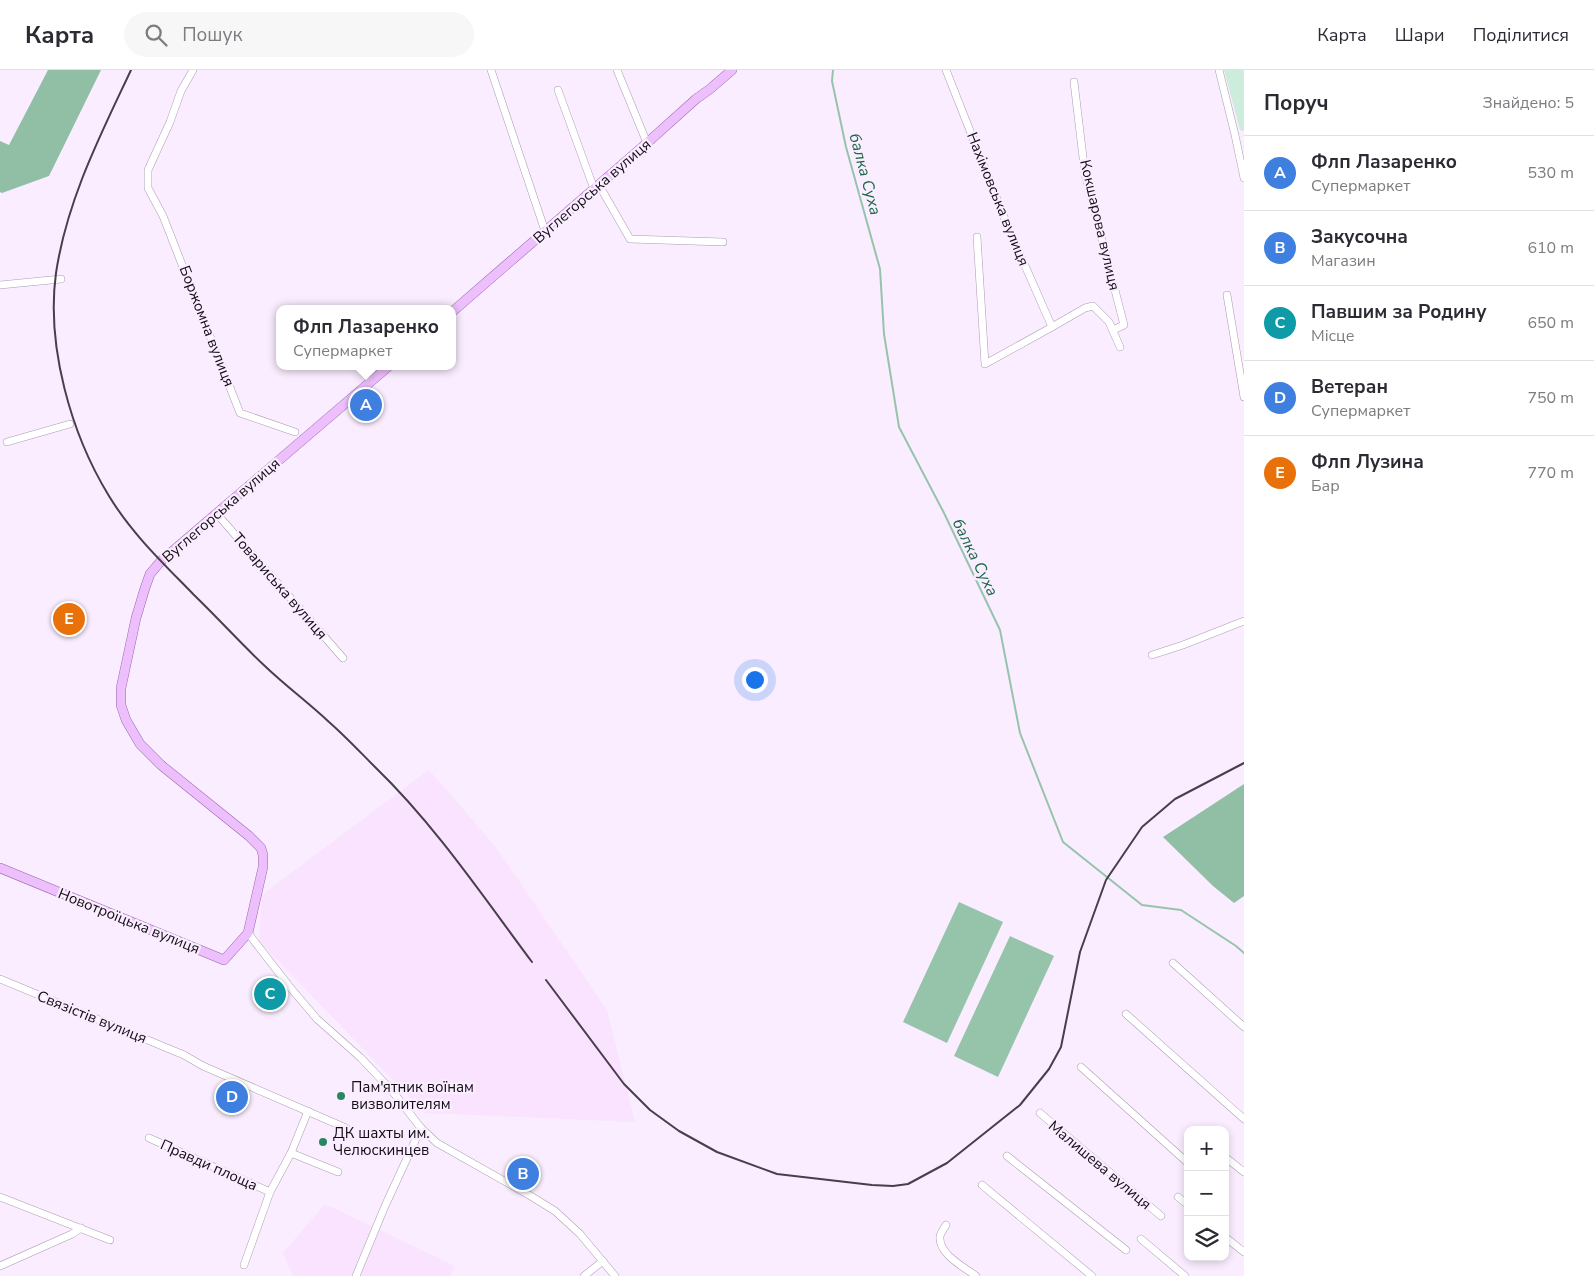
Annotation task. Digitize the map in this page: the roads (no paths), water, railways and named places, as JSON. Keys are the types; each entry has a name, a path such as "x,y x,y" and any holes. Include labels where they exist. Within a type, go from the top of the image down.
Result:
{"main road":[{"name":"Вуглегорська вулиця","path":"456,309 696,99 732,70"},
{"name":"Вуглегорська вулиця","path":"248,933 264,861 261,848 250,836 161,766 140,744 126,720 122,705 121,688 136,618 150,574 161,561 385,370"},
{"name":"Новотроїцька вулиця","path":"0,868 224,960 248,933"}],"street":[{"name":"Боржомна вулиця","path":"193,70 181,92 170,122 148,170 148,188 163,216 240,413 294,432"},
{"path":"491,70 545,231"},
{"path":"617,70 647,143"},
{"name":"Нахімовська вулиця","path":"946,70 1008,227 1052,327"},
{"path":"1219,70 1236,135 1244,178"},
{"name":"Кокшарова вулиця","path":"1074,82 1085,174 1124,325 1113,330"},
{"path":"558,90 596,187 630,239 723,242"},
{"path":"1236,135 1244,138"},
{"path":"977,238 985,364 1090,305 1096,308 1109,322 1120,348"},
{"path":"0,285 61,279"},
{"path":"1227,295 1244,397"},
{"path":"8,442 70,424"},
{"name":"Товариська вулиця","path":"217,514 343,658"},
{"path":"1152,655 1184,645 1244,621"},
{"path":"248,933 288,986 317,1020 361,1058 393,1092 421,1128 437,1143 555,1211 572,1226 615,1276"},
{"path":"1173,963 1244,1026"},
{"name":"Связістів вулиця","path":"0,979 184,1055 203,1066 308,1112"},
{"path":"1126,1014 1244,1119"},
{"path":"1081,1067 1184,1159"},
{"path":"308,1112 346,1128"},
{"name":"Правди площа","path":"244,1265 270,1192 291,1153 308,1112"},
{"name":"Малишева вулиця","path":"1040,1113 1161,1216"},
{"path":"356,1276 385,1206 421,1128"},
{"name":"Правди площа","path":"148,1138 270,1192"},
{"path":"291,1153 338,1172"},
{"path":"1007,1156 1126,1250"},
{"path":"1229,1160 1244,1172"},
{"path":"982,1184 1092,1276"},
{"path":"0,1197 110,1240"},
{"path":"1178,1197 1184,1202"},
{"path":"946,1225 940,1235 942,1246 949,1256 976,1276"},
{"path":"0,1266 72,1234 81,1228"},
{"path":"1141,1239 1185,1276"},
{"path":"1229,1240 1244,1252"},
{"path":"584,1276 603,1261"}],"waterway":[{"name":"балка Суха","path":"833,70 832,81 846,147 880,269 884,334 899,427 944,513 1000,630 1020,733 1063,842 1142,905 1181,910 1244,953"}],"railway":[{"path":"131,70 76,194 61,246 56,273 54,301 58,359 64,389 73,417 95,472 118,510 138,536 171,572 258,659 335,727 397,789 457,861 532,962"},
{"path":"546,980 624,1084 650,1110 679,1131 717,1152 777,1174 872,1185 893,1186 908,1184 947,1163 1020,1105 1049,1069 1061,1047 1080,952 1106,880 1142,827 1175,799 1244,763"}],"place":[{"name":"Флп Лазаренко","path":"366,405"},
{"name":"Флп Лузина","path":"69,619"},
{"name":"Павшим за Родину","path":"270,994"},
{"name":"Пам'ятник воїнам визволителям","path":"341,1096"},
{"name":"Ветеран","path":"232,1097"},
{"name":"ДК шахты им. Челюскинцев","path":"323,1142"},
{"name":"Закусочна","path":"523,1174"}]}
